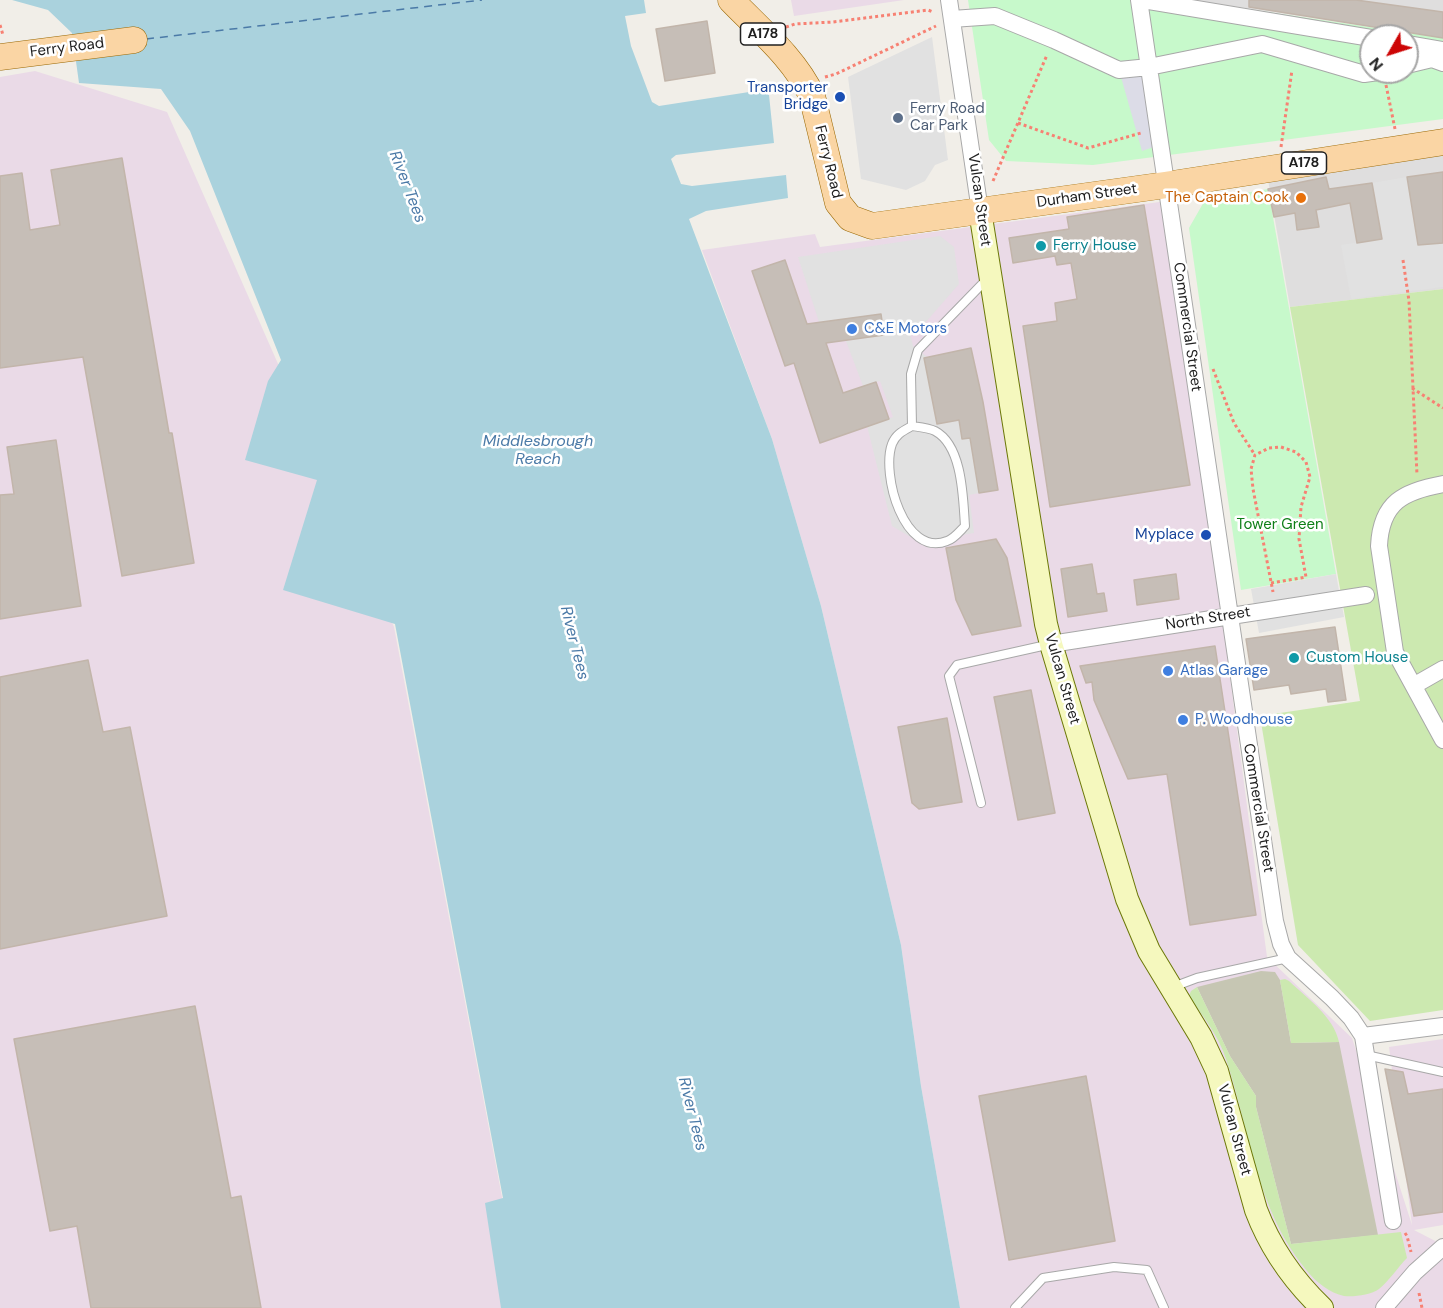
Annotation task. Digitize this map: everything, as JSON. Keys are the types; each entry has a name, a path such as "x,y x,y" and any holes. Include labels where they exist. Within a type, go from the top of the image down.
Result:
{"main road":[{"name":"Ferry Road","path":"731,0 806,83 812,96 838,203 850,218 872,226 981,211"},
{"name":"Ferry Road","path":"0,57 134,40"},
{"name":"Durham Street","path":"981,211 1443,142"}],"street":[{"name":"Vulcan Street","path":"949,0 990,276 1051,644 1127,899 1149,951 1201,1037 1218,1071 1264,1232 1297,1280 1322,1308"},
{"path":"1141,0 1359,36"},
{"name":"Commercial Street","path":"1141,0 1166,185 1275,921 1281,944 1288,957 1345,1011 1364,1036"},
{"path":"951,19 995,16 1054,39 1119,70 1149,67 1262,44 1359,73"},
{"path":"1419,46 1443,50"},
{"path":"1419,62 1432,59 1443,63"},
{"path":"1443,484 1417,488 1387,510 1380,529 1379,546 1395,652 1443,740"},
{"name":"North Street","path":"1051,644 1366,595"},
{"path":"1415,685 1443,669"},
{"path":"1393,1221 1364,1036 1443,1026"},
{"path":"1384,1308 1415,1272 1443,1247"}],"lane":[{"path":"912,426 911,374 918,350 990,276"},
{"path":"912,426 935,431 948,443 957,461 963,495 965,526 949,541 935,544 924,541 910,530 900,513 888,459 898,433 912,426"},
{"path":"981,803 949,676 957,665 1051,644"},
{"path":"1170,988 1197,978 1288,957"},
{"path":"1366,1055 1443,1072"},
{"path":"1015,1308 1043,1278 1114,1267 1147,1270 1164,1308"}],"path":[{"path":"764,35 795,24 833,22 928,10 951,19"},
{"path":"806,83 836,74 951,19"},
{"path":"981,211 1054,39"},
{"path":"1279,166 1294,54"},
{"path":"1384,84 1400,149"},
{"path":"1018,123 1088,148 1158,128"},
{"path":"1403,260 1409,301 1417,488"},
{"path":"1213,369 1234,423 1255,454 1251,469 1253,489 1276,609"},
{"path":"1412,388 1443,408"},
{"path":"1255,454 1275,447 1296,452 1306,462 1310,477 1301,507 1299,539 1306,577 1271,582"}],"shaded area":[{"path":"791,0 904,0 794,16"},
{"path":"1192,0 1443,0 1443,38 1419,34 1419,24 1359,25"},
{"name":"Ferry Road Car Park","path":"932,37 948,160 935,165 925,181 906,190 861,179 848,77"},
{"path":"1153,58 1165,143 1142,151 1119,70"},
{"path":"35,71 167,112 394,627 523,1308 0,1308 0,77"},
{"path":"1443,142 1443,289 1290,307 1266,168"},
{"path":"1407,177 1418,245 1443,243 1443,287 1351,299 1341,245 1382,239 1372,183"},
{"path":"1167,201 1267,957 1352,1038 1412,1225 1389,1047 1443,1039 1443,1225 1414,1230 1443,1245 1443,1308 960,1308 921,1086 901,945 821,606 772,439 702,250 815,234 820,247"},
{"path":"940,236 954,247 959,284 918,331 910,333 913,346 927,357 924,358 937,424 959,420 970,438 979,493 969,495 974,533 944,538 944,546 929,548 892,526 867,426 893,417 880,381 863,386 846,341 883,335 881,315 819,322 798,257"},
{"path":"1336,574 1344,617 1259,633 1251,589"},
{"path":"1261,971 1275,972 1280,980 1291,1043 1339,1042 1378,1235 1291,1244 1256,1107 1256,1096 1230,1056 1197,987"}],"green space":[{"path":"968,0 1188,0 1359,25 1359,84 1419,84 1419,34 1443,38 1443,119 1093,165 1006,161 989,140"},
{"name":"Tower Green","path":"1268,189 1336,574 1241,590 1189,228 1205,200"},
{"path":"1443,289 1443,1010 1370,1021 1298,945 1260,716 1360,701 1290,307"},
{"path":"1285,979 1326,1016 1339,1042 1291,1043 1280,980"},
{"path":"1197,987 1230,1056 1256,1096 1256,1107 1291,1244 1401,1232 1407,1258 1376,1291 1353,1296 1344,1296 1334,1292 1311,1275 1290,1247 1265,1196 1223,1050 1189,996 1191,991"}],"water":[{"name":"Middlesbrough Reach","path":"12,0 644,0 646,13 625,16 631,46 652,102 659,106 762,90 769,95 774,143 676,155 671,159 681,184 692,186 786,175 788,198 706,211 689,219 772,439 821,606 901,945 921,1086 960,1308 501,1308 485,1203 503,1198 395,624 283,590 317,480 245,460 268,381 281,360 190,131 161,89 79,83 72,33 48,10"}],"building":[{"path":"1249,0 1356,0 1443,12 1443,38 1419,34 1419,24 1359,25 1249,7"},
{"path":"707,21 715,73 665,81 656,29"},
{"path":"122,158 169,433 172,433 194,563 122,576 83,357 0,368 0,176 22,173 30,230 60,225 51,170"},
{"path":"1443,172 1443,243 1418,245 1407,177"},
{"path":"1326,177 1329,189 1372,183 1382,239 1357,243 1350,203 1316,210 1319,227 1297,230 1295,213 1274,217 1268,189"},
{"path":"1144,205 1190,485 1050,507 1023,326 1057,321 1055,303 1077,299 1071,263 1057,265 1055,256 1013,263 1009,238 1069,229 1067,217"},
{"path":"785,260 807,324 881,314 884,335 826,343 843,393 876,382 889,419 820,443 794,363 785,366 752,271"},
{"path":"971,348 998,490 979,493 970,438 962,439 959,420 937,424 924,358"},
{"path":"56,440 81,606 0,619 0,495 14,494 7,447"},
{"path":"996,539 1007,558 1021,626 972,635 956,600 946,548"},
{"path":"1092,564 1097,594 1104,593 1107,611 1068,617 1061,569"},
{"path":"1176,574 1179,599 1137,605 1134,580"},
{"name":"Custom House","path":"1335,627 1346,700 1328,702 1326,689 1291,694 1289,685 1254,690 1246,639"},
{"path":"1215,646 1256,915 1190,925 1167,774 1128,779 1094,700 1092,682 1086,683 1080,666"},
{"path":"88,660 103,732 130,727 167,916 0,949 0,677"},
{"path":"1031,690 1055,813 1018,820 994,697"},
{"path":"947,718 962,802 919,809 912,803 898,727"},
{"path":"195,1006 231,1198 241,1196 261,1308 91,1308 77,1226 50,1231 14,1039"},
{"path":"1385,1069 1403,1072 1408,1094 1443,1089 1443,1212 1414,1216"},
{"path":"1086,1076 1115,1241 1009,1260 979,1096"}],"ferry route":[{"path":"146,39 482,0"}],"place":[{"name":"Transporter Bridge","path":"840,97"},
{"name":"Ferry Road Car Park","path":"898,118"},
{"name":"The Captain Cook","path":"1301,198"},
{"name":"Ferry House","path":"1041,246"},
{"name":"C&E Motors","path":"852,329"},
{"name":"Myplace","path":"1206,535"},
{"name":"Custom House","path":"1294,658"},
{"name":"Atlas Garage","path":"1168,671"},
{"name":"P. Woodhouse","path":"1183,720"}],"water label":[{"name":"River Tees","path":"407,187"},
{"name":"River Tees","path":"574,643"},
{"name":"River Tees","path":"692,1114"}]}
